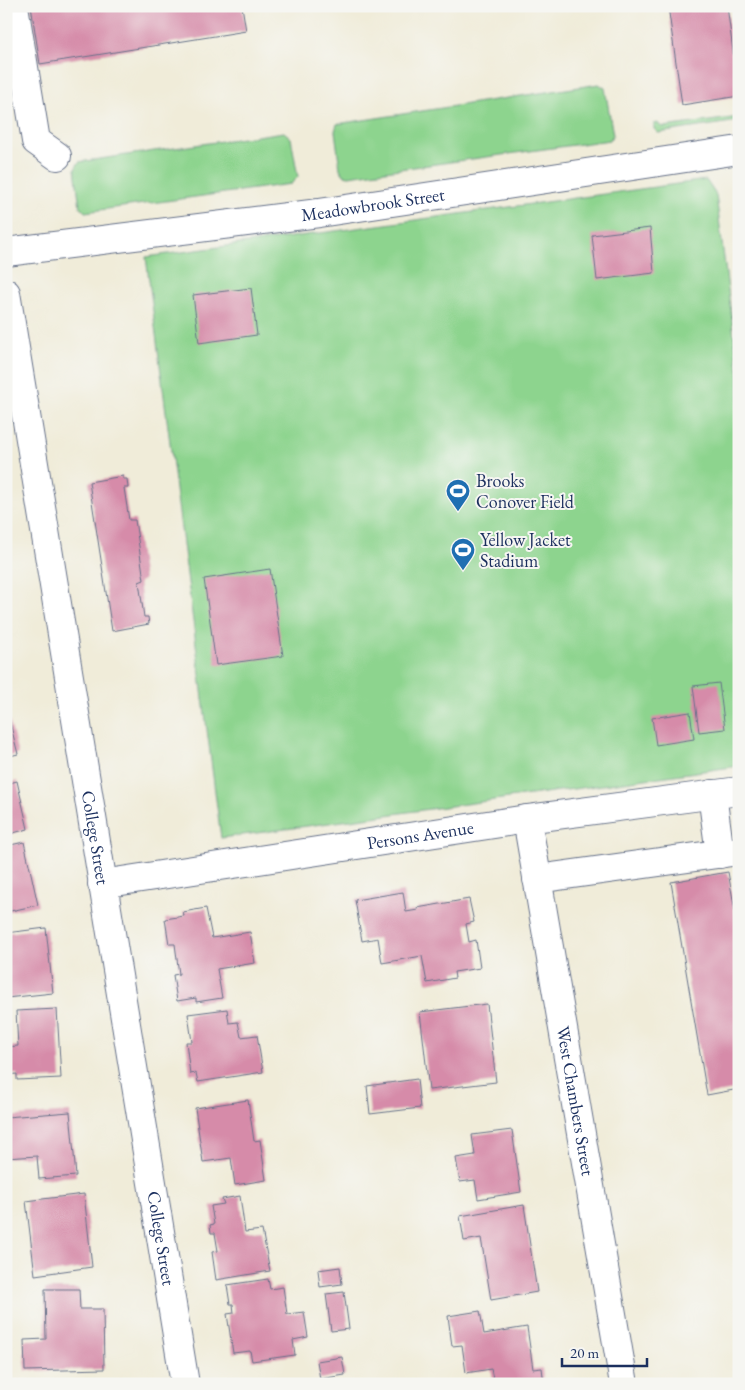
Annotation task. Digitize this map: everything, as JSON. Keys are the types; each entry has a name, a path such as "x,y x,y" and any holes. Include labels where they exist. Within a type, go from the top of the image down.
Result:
{"street":[{"path":"14,6 36,141 57,156"},
{"name":"Meadowbrook Street","path":"6,252 319,212 739,150"},
{"name":"College Street","path":"6,293 185,1384"},
{"name":"Persons Avenue","path":"102,884 527,820 739,791"},
{"path":"537,879 729,852 712,794"},
{"name":"West Chambers Street","path":"527,820 624,1384"}],"green space":[{"path":"599,84 605,88 613,135 610,140 349,176 344,175 340,169 335,131 337,124"},
{"path":"739,117 739,121 658,133 654,129 654,124 658,123 664,127"},
{"path":"284,132 291,138 298,177 291,184 85,212 80,207 75,169 79,162"},
{"name":"Yellow Jacket Stadium","path":"706,180 716,195 739,376 739,766 221,838 146,257"}],"building":[{"path":"31,6 242,6 246,31 40,64"},
{"path":"668,6 727,6 739,96 682,105"},
{"path":"650,228 654,273 597,280 592,235"},
{"path":"251,288 257,335 199,343 193,295"},
{"path":"123,476 123,479 127,479 128,488 124,488 129,520 135,520 144,580 139,582 144,617 148,617 149,624 112,631 89,482"},
{"path":"270,569 283,656 216,665 204,579"},
{"path":"719,683 725,729 699,732 693,686"},
{"path":"6,707 18,754 6,757"},
{"path":"690,712 694,739 656,745 652,718"},
{"path":"17,781 28,829 6,835 6,784"},
{"path":"24,842 38,905 6,912 6,846"},
{"path":"728,872 739,933 739,1089 707,1095 671,882"},
{"path":"403,892 406,912 418,910 417,908 469,899 474,922 466,924 469,942 476,940 480,968 454,972 455,978 427,983 422,956 382,963 378,938 362,941 355,900"},
{"path":"206,908 212,938 250,932 255,963 217,969 222,998 196,1002 196,998 177,1001 173,975 179,974 175,944 169,944 165,919 184,916 183,912"},
{"path":"46,928 53,993 6,998 6,933"},
{"path":"487,1004 496,1082 429,1090 420,1012"},
{"path":"57,1009 61,1078 17,1080 17,1074 6,1075 6,1047 18,1046 16,1011"},
{"path":"227,1009 229,1023 238,1022 241,1037 257,1035 263,1072 198,1082 196,1073 190,1074 186,1042 192,1042 188,1014"},
{"path":"417,1079 420,1108 370,1114 367,1086"},
{"path":"248,1100 254,1141 260,1140 266,1180 235,1185 231,1158 203,1162 195,1108"},
{"path":"70,1112 76,1176 39,1179 37,1156 6,1158 6,1117"},
{"path":"512,1130 521,1192 478,1199 475,1180 460,1182 456,1158 475,1155 472,1135"},
{"path":"84,1194 92,1267 35,1275 26,1201"},
{"path":"240,1196 245,1232 262,1230 270,1271 216,1280 212,1252 218,1251 215,1233 211,1233 210,1225 214,1224 211,1206 224,1204 222,1199"},
{"path":"524,1205 537,1292 491,1300 481,1238 464,1241 460,1216"},
{"path":"340,1267 342,1284 320,1287 318,1270"},
{"path":"268,1279 270,1289 283,1287 287,1314 304,1312 308,1337 293,1340 295,1355 252,1361 250,1351 233,1353 227,1314 234,1313 233,1304 230,1304 227,1285"},
{"path":"45,1289 79,1289 80,1309 103,1309 104,1369 25,1371 24,1340 46,1339"},
{"path":"344,1292 349,1329 331,1331 326,1294"},
{"path":"480,1311 484,1334 527,1327 533,1369 542,1368 544,1384 494,1384 491,1369 466,1373 462,1345 452,1346 448,1316"},
{"path":"342,1357 345,1375 320,1379 317,1361"}],"place":[{"name":"Brooks Conover Field","path":"458,512"},
{"name":"Yellow Jacket Stadium","path":"463,571"}]}
